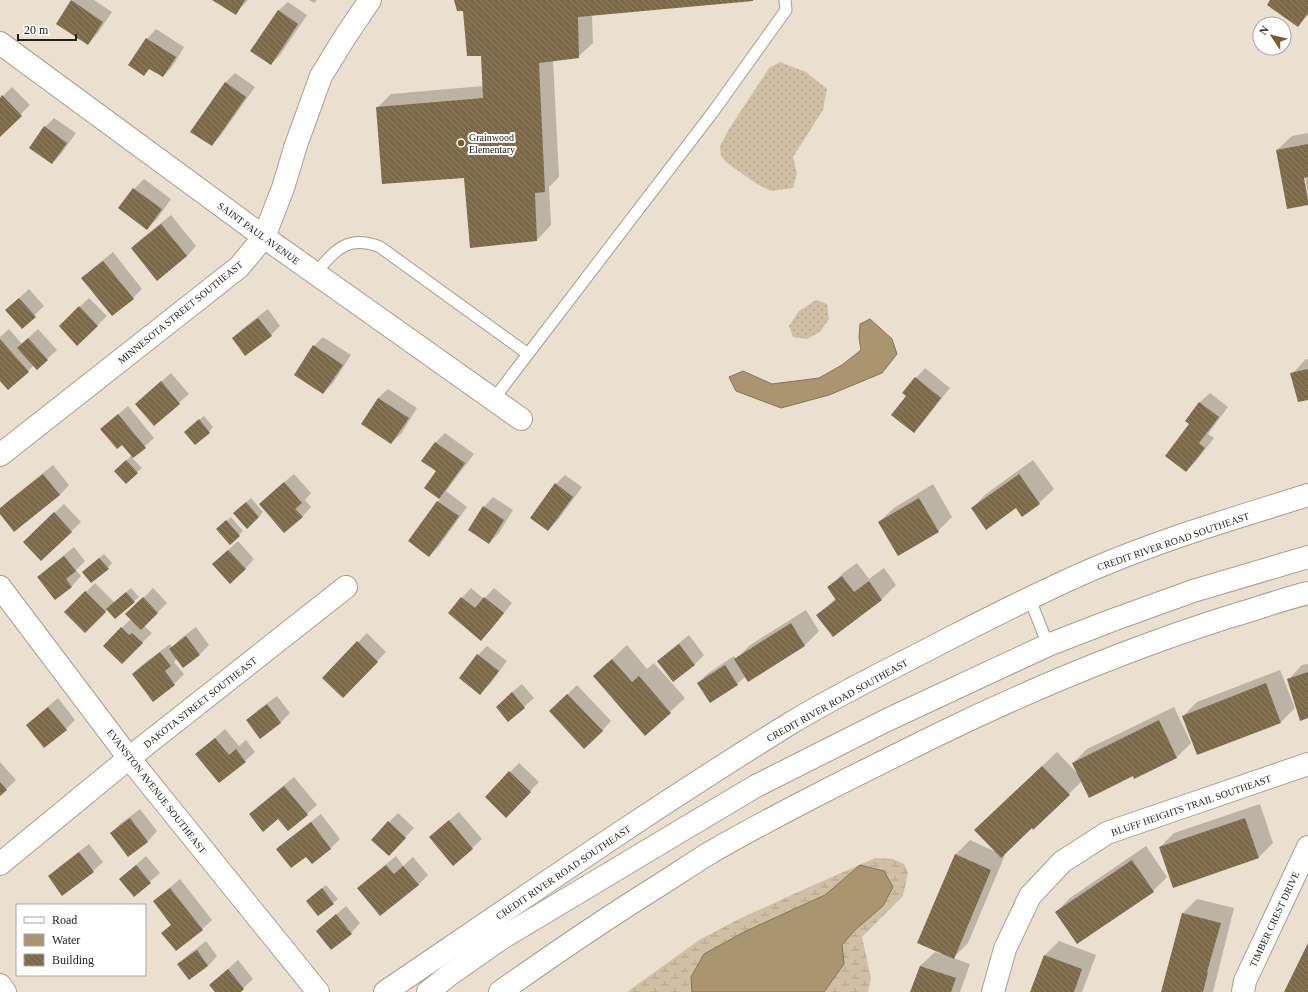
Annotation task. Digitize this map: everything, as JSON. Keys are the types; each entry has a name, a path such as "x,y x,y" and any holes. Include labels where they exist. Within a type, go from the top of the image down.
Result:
{"street":[{"name":"MINNESOTA STREET SOUTHEAST","path":"0,455 239,267 264,237 283,188 321,76 344,37 370,0"},
{"name":"SAINT PAUL AVENUE","path":"0,43 315,274 521,419"},
{"name":"CREDIT RIVER ROAD SOUTHEAST","path":"385,992 591,852 793,722 872,678 1029,598 1094,568 1163,542 1308,495"},
{"path":"428,992 449,975 502,938 756,786 887,720 1048,645 1193,591 1308,556"},
{"name":"EVANSTON AVENUE SOUTHEAST","path":"0,587 129,758 318,992"},
{"name":"DAKOTA STREET SOUTHEAST","path":"0,864 129,758 346,587"},
{"path":"500,992 611,916 711,852 840,782 984,712 1115,656 1206,624 1308,593"},
{"name":"BLUFF HEIGHTS TRAIL SOUTHEAST","path":"993,992 1005,949 1030,896 1062,862 1107,833 1308,764"},
{"name":"TIMBER CREST DRIVE","path":"1243,992 1245,981 1308,847"},
{"path":"0,985 5,992"}],"lane":[{"path":"493,400 717,106 786,10 785,0"},
{"path":"315,274 333,253 340,248 355,243 371,243 380,247 528,354"},
{"path":"1029,598 1048,645"}],"green space":[{"path":"780,62 806,72 827,89 823,110 793,157 797,173 793,188 771,191 757,184 727,163 721,156 720,146 729,129 769,68"},
{"path":"816,300 827,304 829,319 820,332 807,339 793,337 789,326 799,311"},
{"path":"875,858 893,859 904,864 908,872 903,896 862,937 871,978 868,992 824,992 844,964 842,945 855,930 883,906 861,865 825,895 744,932 704,954 691,977 692,992 627,992 699,940 741,918"}],"water":[{"path":"870,319 892,339 897,354 882,373 829,395 781,408 736,391 729,377 743,371 772,384 819,378 842,365 861,350 859,338 860,324"},
{"path":"860,865 884,871 893,887 883,906 855,930 842,945 844,964 824,992 692,992 691,977 704,954 744,932 825,895"}],"building":[{"path":"71,0 103,22 88,45 56,24"},
{"path":"212,0 245,0 236,15"},
{"name":"Grainwood Elementary","path":"454,0 753,1 578,17 579,58 539,63 545,192 535,193 537,241 470,248 464,178 382,184 376,107 483,98 481,56 467,56 463,11 457,11"},
{"path":"1270,0 1308,0 1308,13 1298,27 1292,23 1292,16 1282,16 1267,5"},
{"path":"278,10 298,24 271,65 250,51"},
{"path":"146,38 176,57 163,77 149,69 144,76 128,65"},
{"path":"225,82 246,97 212,146 190,132"},
{"path":"2,95 22,116 0,137 0,98"},
{"path":"44,126 67,143 52,164 29,148"},
{"path":"1308,144 1308,177 1304,178 1308,205 1287,209 1276,150"},
{"path":"133,188 162,209 147,230 118,208"},
{"path":"161,224 187,256 157,281 131,248"},
{"path":"103,261 134,299 112,316 81,278"},
{"path":"19,298 36,317 22,329 5,310"},
{"path":"79,306 98,326 77,346 59,326"},
{"path":"258,318 272,336 245,356 232,338"},
{"path":"28,338 48,360 37,370 17,348"},
{"path":"0,339 29,372 8,390 0,381"},
{"path":"313,345 343,365 323,394 294,375"},
{"path":"1308,369 1308,400 1298,402 1290,373"},
{"path":"915,377 941,398 914,433 891,415 906,396 902,393"},
{"path":"161,381 180,404 154,426 135,404"},
{"path":"378,398 409,418 391,444 361,424"},
{"path":"1199,402 1219,417 1199,443 1205,448 1186,472 1165,456 1189,424 1185,421"},
{"path":"118,414 146,448 133,458 122,445 117,449 100,429"},
{"path":"199,419 210,433 195,445 184,432"},
{"path":"435,442 465,463 439,499 424,488 436,471 421,461"},
{"path":"126,460 138,473 126,484 114,471"},
{"path":"43,474 60,495 14,532 0,514 0,508"},
{"path":"1019,474 1040,504 1022,517 1016,508 986,530 971,508"},
{"path":"284,482 302,503 295,509 303,517 284,533 259,504"},
{"path":"555,483 573,497 548,531 530,518"},
{"path":"919,498 939,532 898,556 878,522"},
{"path":"437,501 459,516 429,557 408,541"},
{"path":"246,502 259,517 247,529 233,513"},
{"path":"483,506 504,520 489,544 468,530"},
{"path":"54,512 72,532 41,561 23,542"},
{"path":"226,520 240,536 230,545 216,529"},
{"path":"228,550 246,569 230,584 212,564"},
{"path":"64,556 76,571 66,579 72,587 55,600 37,577"},
{"path":"99,558 109,569 91,583 82,572"},
{"path":"842,576 854,592 869,581 882,600 833,637 816,615 836,600 827,587"},
{"path":"85,591 106,612 85,633 64,612"},
{"path":"126,592 135,602 115,619 106,609"},
{"path":"143,597 158,613 141,630 125,614"},
{"path":"461,597 475,608 484,597 504,613 481,641 448,613"},
{"path":"791,623 805,646 748,682 734,659"},
{"path":"121,627 129,635 132,633 143,643 122,664 103,646"},
{"path":"186,636 200,655 183,668 169,649"},
{"path":"357,641 378,662 343,698 322,678"},
{"path":"679,644 695,665 673,682 657,661"},
{"path":"160,652 171,666 165,671 175,685 153,702 132,674"},
{"path":"477,654 499,671 480,695 459,678"},
{"path":"612,659 632,682 639,676 671,713 645,736 593,676"},
{"path":"725,665 738,685 710,703 697,683"},
{"path":"1308,672 1308,718 1300,721 1287,679"},
{"path":"1266,683 1281,723 1197,755 1182,716"},
{"path":"512,692 525,708 508,722 496,707"},
{"path":"567,694 603,731 584,749 549,711"},
{"path":"267,704 281,723 260,739 246,720"},
{"path":"48,707 67,730 44,748 26,725"},
{"path":"1159,720 1177,758 1134,779 1133,776 1089,798 1072,763"},
{"path":"215,738 229,755 236,749 246,762 219,783 195,754"},
{"path":"1042,766 1070,795 1033,830 1032,828 1001,858 974,830"},
{"path":"509,771 531,792 506,818 485,797"},
{"path":"0,782 7,790 0,796"},
{"path":"284,786 308,815 288,831 278,819 263,832 249,814"},
{"path":"130,818 148,842 128,857 110,833"},
{"path":"1245,818 1259,858 1173,888 1159,847"},
{"path":"449,820 473,849 453,866 429,837"},
{"path":"388,821 406,838 389,856 371,840"},
{"path":"311,822 331,849 312,864 306,857 291,868 276,849"},
{"path":"79,852 94,872 62,896 48,876"},
{"path":"955,854 991,870 954,959 917,943"},
{"path":"1132,860 1154,892 1077,944 1055,912"},
{"path":"136,865 151,883 134,897 119,879"},
{"path":"386,865 394,874 403,866 419,885 380,916 357,888"},
{"path":"170,888 203,930 176,951 161,933 171,925 153,901"},
{"path":"322,888 334,904 318,916 306,901"},
{"path":"1182,913 1221,923 1203,992 1161,992"},
{"path":"336,914 352,934 331,950 316,931"},
{"path":"1308,943 1308,992 1284,992"},
{"path":"197,950 208,966 189,980 177,964"},
{"path":"1044,955 1082,969 1074,992 1030,992"},
{"path":"920,966 956,978 951,992 910,992"},
{"path":"228,969 244,989 241,992 215,992 209,985"}],"place":[{"name":"Grainwood Elementary","path":"461,143"}]}
